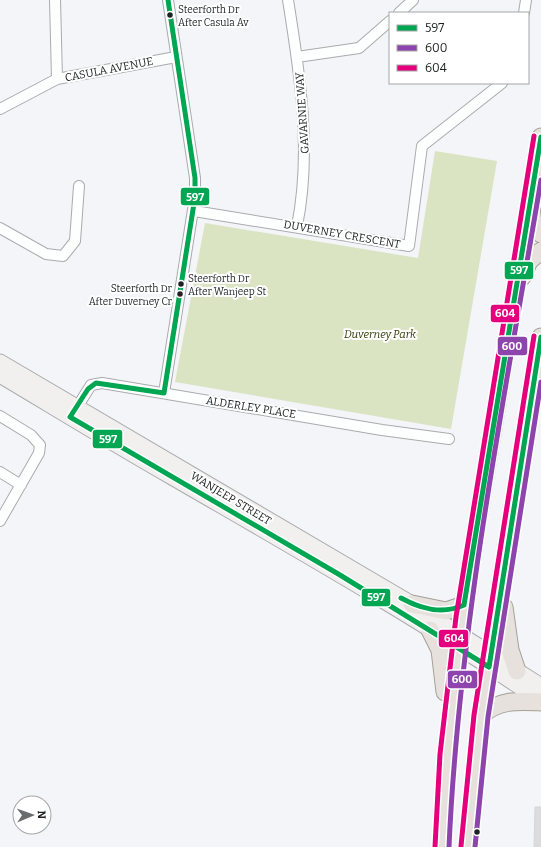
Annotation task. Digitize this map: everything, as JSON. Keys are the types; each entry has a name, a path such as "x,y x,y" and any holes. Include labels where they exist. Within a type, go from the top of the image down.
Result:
{"main road":[{"path":"442,847 449,736 464,605 541,137"},
{"path":"531,198 533,222 541,234"},
{"path":"514,299 529,261 541,251"},
{"path":"468,847 481,716 541,337"},
{"name":"WANJEEP STREET","path":"0,362 74,412 343,570 430,630 459,641"},
{"name":"WANJEEP STREET","path":"0,375 74,412"},
{"name":"WANJEEP STREET","path":"343,570 412,604 459,641"},
{"path":"503,575 506,628 510,650 517,671"},
{"path":"412,604 446,612 456,610 464,605"},
{"path":"430,630 438,643 442,657 449,736"},
{"path":"459,641 490,660 541,701"},
{"path":"490,660 517,671 541,686"},
{"path":"481,716 500,703 541,701"}],"street":[{"path":"55,0 57,79"},
{"path":"164,393 194,211 195,178 168,0"},
{"name":"GAVARNIE WAY","path":"288,0 297,57 306,157 301,207 297,226"},
{"path":"400,12 413,0"},
{"path":"524,12 526,0"},
{"path":"297,57 359,48 389,22"},
{"name":"CASULA AVENUE","path":"0,109 57,79 176,57"},
{"name":"DUVERNEY CRESCENT","path":"194,211 297,226 409,246 422,146 501,84"},
{"path":"0,228 46,254 63,256 75,241 79,186"},
{"name":"ALDERLEY PLACE","path":"74,412 88,389 96,383 449,439"},
{"path":"0,416 31,435 40,445 39,454 0,522"},
{"path":"0,472 21,485"}],"green space":[{"name":"Duverney Park","path":"435,151 497,161 451,429 175,382 205,223 418,258"}],"building":[{"path":"535,807 541,807 541,847 534,847"}],"transit line":[{"name":"597","path":"164,393 195,197 195,178 168,0"},
{"name":"604","path":"435,847 440,754 456,617 534,136"},
{"name":"597","path":"401,598 424,608 440,610 448,610 464,605 541,137"},
{"name":"600","path":"449,847 454,763 462,679 473,596 498,429 541,180"},
{"name":"604","path":"461,846 474,715 534,336"},
{"name":"597","path":"164,393 96,383 88,389 70,417 340,575 489,667 541,337"},
{"name":"600","path":"475,847 488,717 541,382"}],"place":[{"name":"Steerforth Dr After Casula Av","path":"170,15"},
{"name":"Steerforth Dr After Wanjeep St","path":"181,284"},
{"name":"Steerforth Dr After Duverney Cr","path":"180,294"}]}
